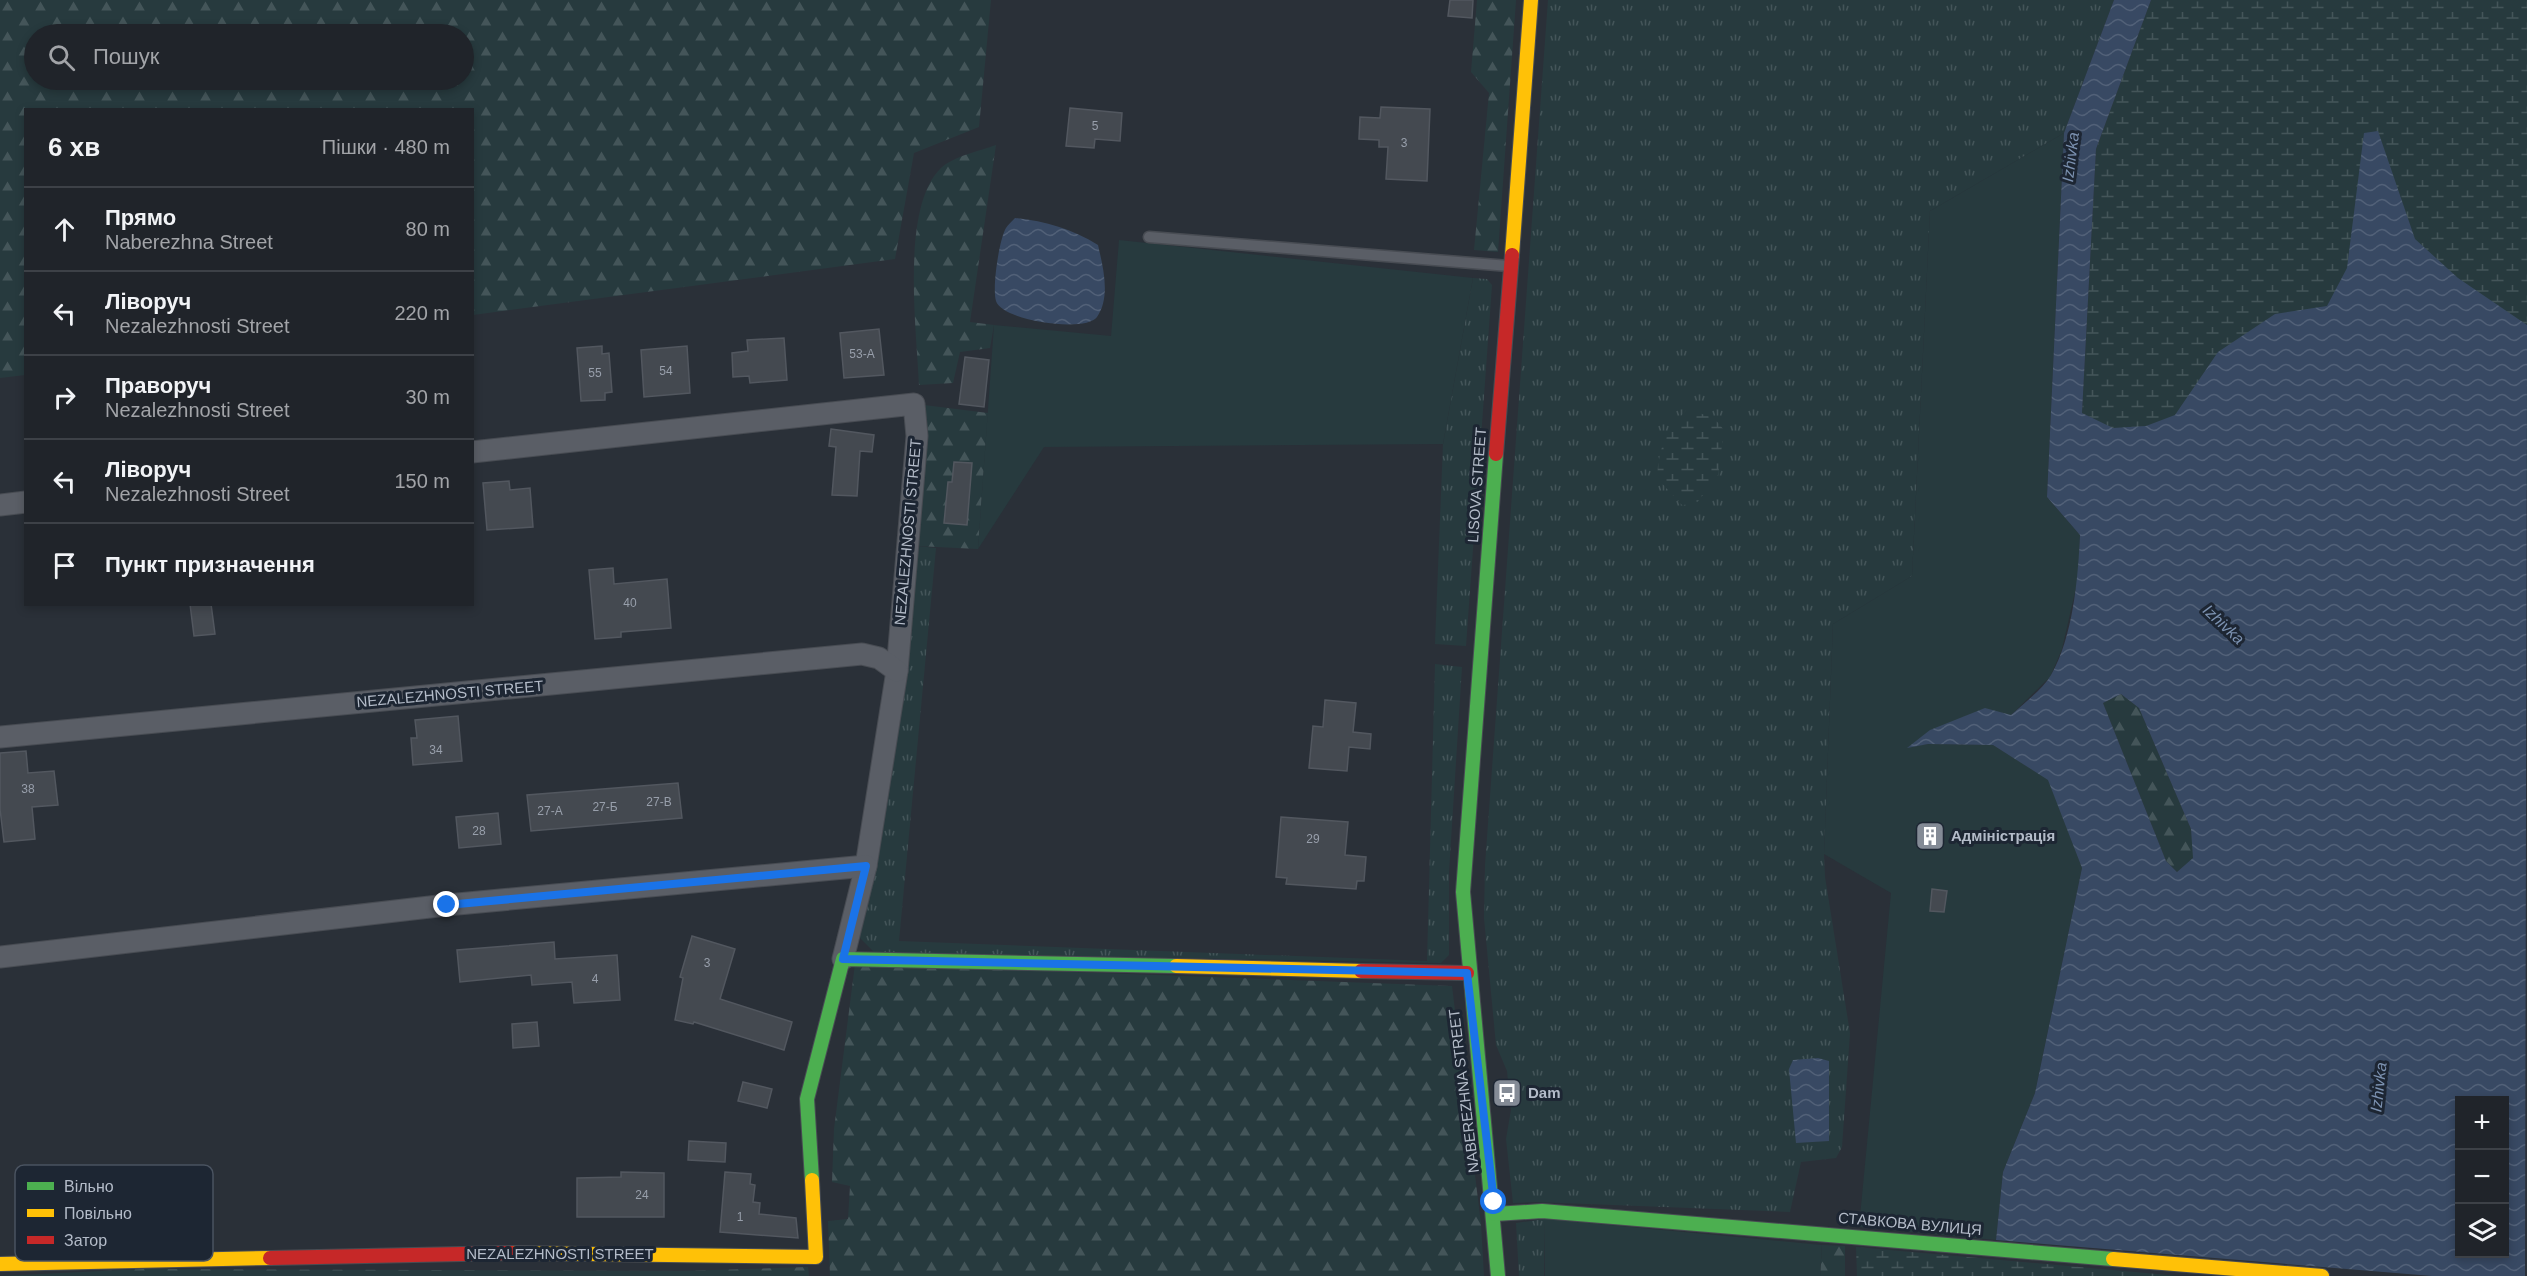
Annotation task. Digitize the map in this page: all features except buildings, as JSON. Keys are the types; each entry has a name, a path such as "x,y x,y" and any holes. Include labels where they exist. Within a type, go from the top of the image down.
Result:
{"street":[{"name":"LISOVA STREET","path":"1467,973 1463,892 1531,0"},
{"name":"NEZALEZHNOSTI STREET","path":"213,1259 515,1253 816,1257 807,1099 866,866 897,670 917,436 914,404 474,452"},
{"path":"0,505 24,502"},
{"name":"NEZALEZHNOSTI STREET","path":"0,737 862,654 879,658 897,670"},
{"path":"0,957 447,905 866,866"},
{"path":"843,959 1467,973"},
{"name":"NABEREZHNA STREET","path":"1467,973 1495,1214 1498,1276"},
{"name":"СТАВКОВА ВУЛИЦЯ","path":"1495,1214 1542,1211 2322,1276"},
{"name":"NEZALEZHNOSTI STREET","path":"0,1264 140,1261"}],"lane":[{"path":"1149,237 1510,266"}],"green space":[{"path":"0,0 991,0 979,127 914,153 895,259 474,315 474,108 24,108 24,375 0,378"},
{"path":"1477,0 1516,0 1498,252 1474,250 1489,93 1471,72"},
{"path":"1548,0 2114,0 2064,133 1930,211 1912,576 1833,624 1824,854 1825,877 1850,1033 1842,1147 1836,1158 1801,1162 1790,1212 1513,1203 1506,1139 1511,1110 1507,1071 1496,1045 1484,918 1485,865"},
{"path":"2151,0 2527,0 2527,490 2182,465 2082,413 2096,149"},
{"path":"2064,133 2047,497 2080,535 2078,579 2062,649 2050,677 2011,715 1908,747 1928,744 1993,745 2049,780 2082,868 2035,1093 2003,1172 1996,1240 1859,1227 1891,893 1824,854 1833,624 1912,576 1930,211"},
{"path":"996,145 970,322 994,325 990,348 960,352 953,383 919,385 914,303 915,240 920,211 928,186 946,164"},
{"path":"1119,240 1473,278 1443,444 1044,447 978,549 994,325 1111,336"},
{"path":"1473,278 1487,279 1492,285 1466,646 1435,644 1443,444"},
{"path":"924,405 988,413 978,549 916,546"},
{"path":"1687,409 1714,418 1724,430 1718,475 1696,504 1682,505 1657,478 1665,440"},
{"path":"916,546 936,548 899,941 1427,961 1435,664 1462,667 1449,872 1449,955 1441,963 874,952 859,937"},
{"path":"2121,694 2139,708 2191,829 2194,858 2177,872 2166,861 2103,703"},
{"path":"855,964 1452,986 1481,1224 1484,1276 830,1276 828,1221 848,1219 850,1186 832,1182 834,1129"},
{"path":"1545,1219 1544,1276 1519,1276 1516,1223"},
{"path":"1545,1219 1822,1245 1820,1276 1545,1276"},
{"path":"1822,1245 1845,1246 1845,1276 1820,1276"},
{"path":"1856,1247 2179,1276 1857,1276"},
{"path":"808,1267 809,1276 0,1276 143,1269 682,1271"}],"water":[{"name":"Izhivka","path":"2114,0 2151,0 2096,149 2082,413 2113,428 2146,426 2175,415 2218,352 2275,314 2327,306 2347,268 2364,133 2378,131 2415,239 2458,278 2527,325 2525,1276 2432,1276 1996,1240 2003,1172 2035,1093 2082,868 2048,780 1993,745 1928,744 1907,748 1930,730 1985,708 2011,715 2038,691 2051,675 2065,643 2073,607 2080,535 2047,497 2064,133","holes":["2121,694 2139,708 2191,829 2193,858 2177,872 2166,861 2103,703"]},
{"path":"1015,218 1058,227 1078,234 1098,245 1104,272 1105,291 1097,317 1090,322 1077,324 1045,323 1013,314 1002,308 996,301 997,264 1003,234"},
{"path":"1818,1058 1829,1061 1829,1141 1796,1143 1789,1069 1793,1060"}],"traffic: fast":[{"path":"1496,454 1463,892 1498,1276"},
{"path":"812,1180 807,1099 843,959 1176,966"},
{"path":"1495,1214 1542,1211 2113,1259"}],"traffic: slow":[{"path":"1512,255 1531,0"},
{"path":"1176,966 1361,971"},
{"path":"512,1253 816,1257 812,1180"},
{"path":"213,1259 270,1258"},
{"path":"2113,1259 2322,1276"},
{"path":"0,1264 135,1261"}],"traffic: jam":[{"path":"1496,454 1512,255"},
{"path":"1361,971 1467,973"},
{"path":"270,1258 512,1253"}],"place":[{"name":"Адміністрація","path":"1930,836"},
{"name":"Dam","path":"1507,1093"}],"route":[{"path":"447,905 866,866 843,959 1467,973 1494,1202"}]}
